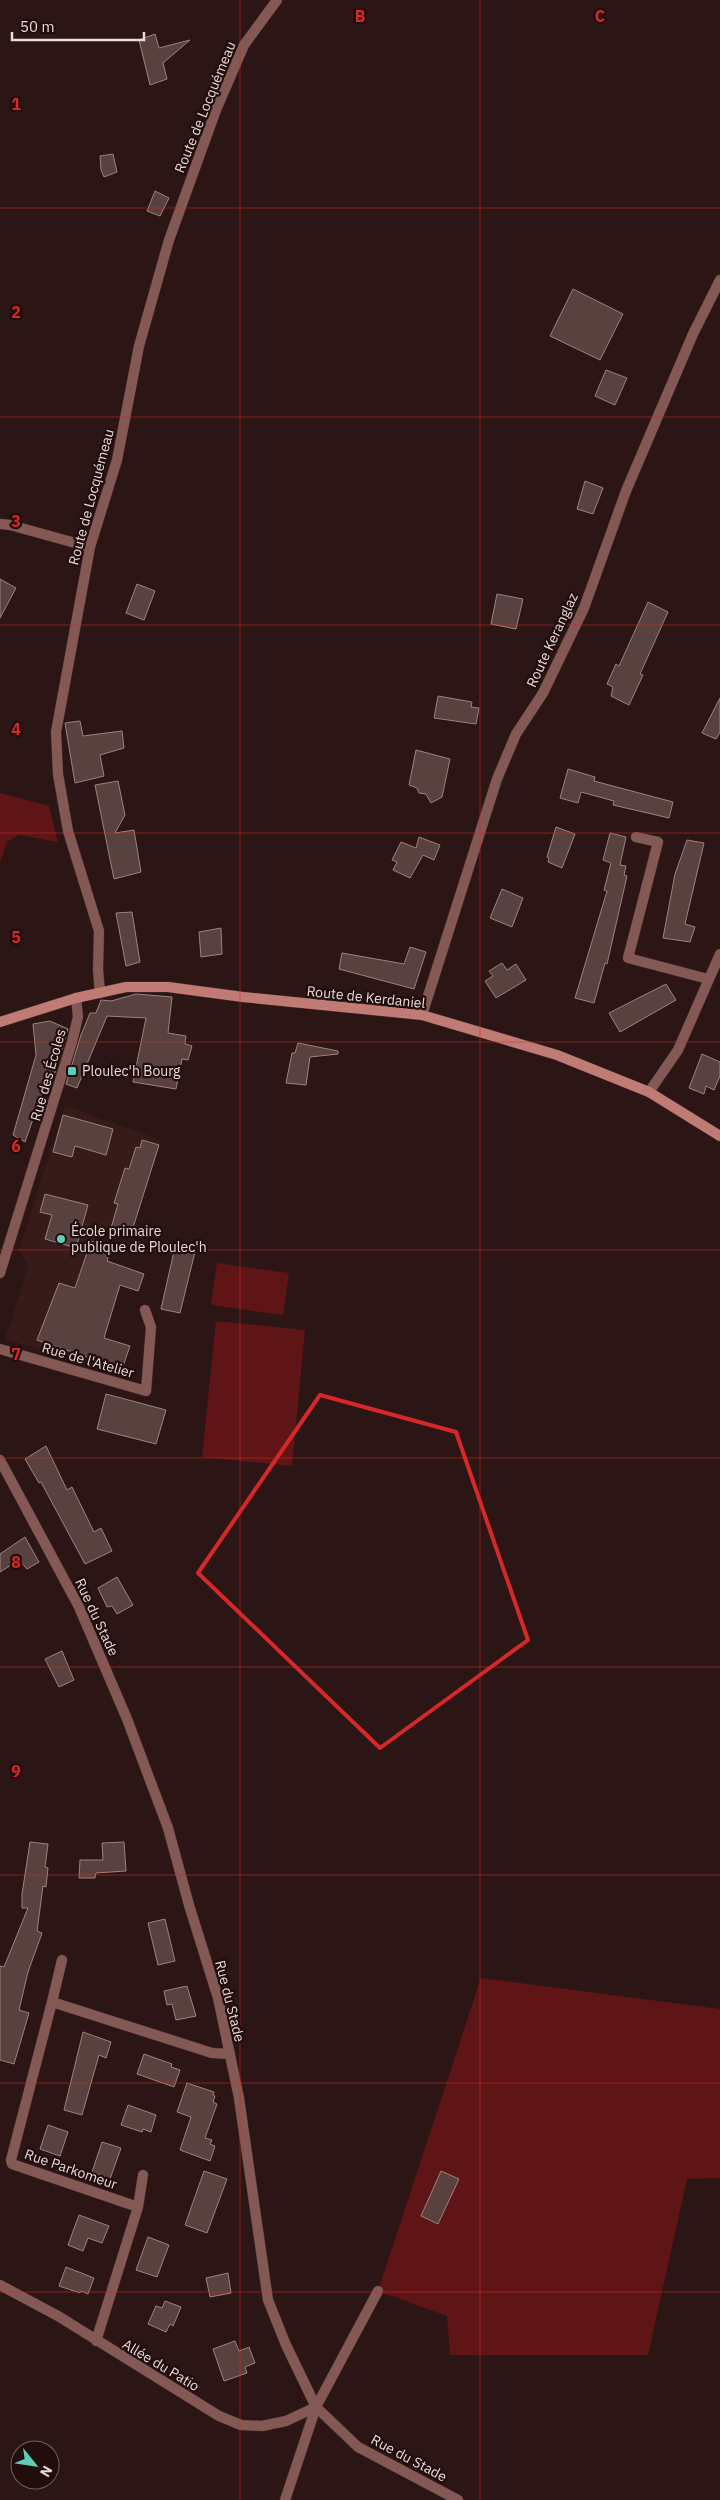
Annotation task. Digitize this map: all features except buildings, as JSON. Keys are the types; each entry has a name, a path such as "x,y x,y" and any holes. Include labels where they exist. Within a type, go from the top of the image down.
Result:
{"street":[{"name":"Route de Locquémeau","path":"100,993 98,970 99,931 68,831 58,774 56,732 90,547 117,460 139,346 169,240 216,110 244,45 277,0"},
{"name":"Route Keranglaz","path":"422,1015 498,780 516,734 543,693 584,608 626,491 693,334 720,280"},
{"path":"0,524 10,525 90,547"},
{"path":"636,837 658,842 628,958 708,979"},
{"path":"649,1092 678,1050 720,954"},
{"name":"Route de Kerdaniel","path":"0,1022 76,998 126,987 168,987 243,997 422,1015 556,1055 649,1092 720,1136"},
{"name":"Rue des Écoles","path":"0,1273 72,1042 78,1017 76,998"},
{"name":"Rue de l'Atelier","path":"0,1348 146,1391 151,1327 145,1310"},
{"name":"Rue du Stade","path":"0,1460 79,1606 127,1719 168,1828 189,1905 218,1998 238,2098 268,2300 286,2345 316,2407 358,2447 458,2500"},
{"name":"Rue Parkomeur","path":"62,1960 11,2160 12,2164 138,2207"},
{"path":"52,2002 212,2053 230,2054"},
{"path":"96,2341 138,2207 142,2175"},
{"name":"Allée du Patio","path":"0,2285 58,2316 219,2416 240,2425 262,2426 286,2421 316,2407"},
{"path":"284,2500 316,2407 378,2291"}],"highlighted area":[{"path":"320,1395 456,1432 528,1640 380,1748 198,1573"}],"shaded area":[{"path":"0,793 49,806 58,842 19,835 7,842 0,862"},
{"name":"École primaire publique de Ploulec'h","path":"65,1106 161,1140 131,1234 102,1227 97,1243 111,1248 107,1261 109,1323 104,1338 130,1346 122,1369 123,1376 5,1339 29,1265 19,1250"},
{"path":"217,1263 289,1273 283,1315 211,1305"},
{"path":"216,1321 305,1330 292,1466 202,1457"},
{"path":"481,1978 720,2009 720,2178 687,2179 648,2355 450,2355 447,2316 378,2291"}],"place":[{"name":"Ploulec'h Bourg","path":"72,1071"},
{"name":"École primaire publique de Ploulec'h","path":"61,1239"}]}
